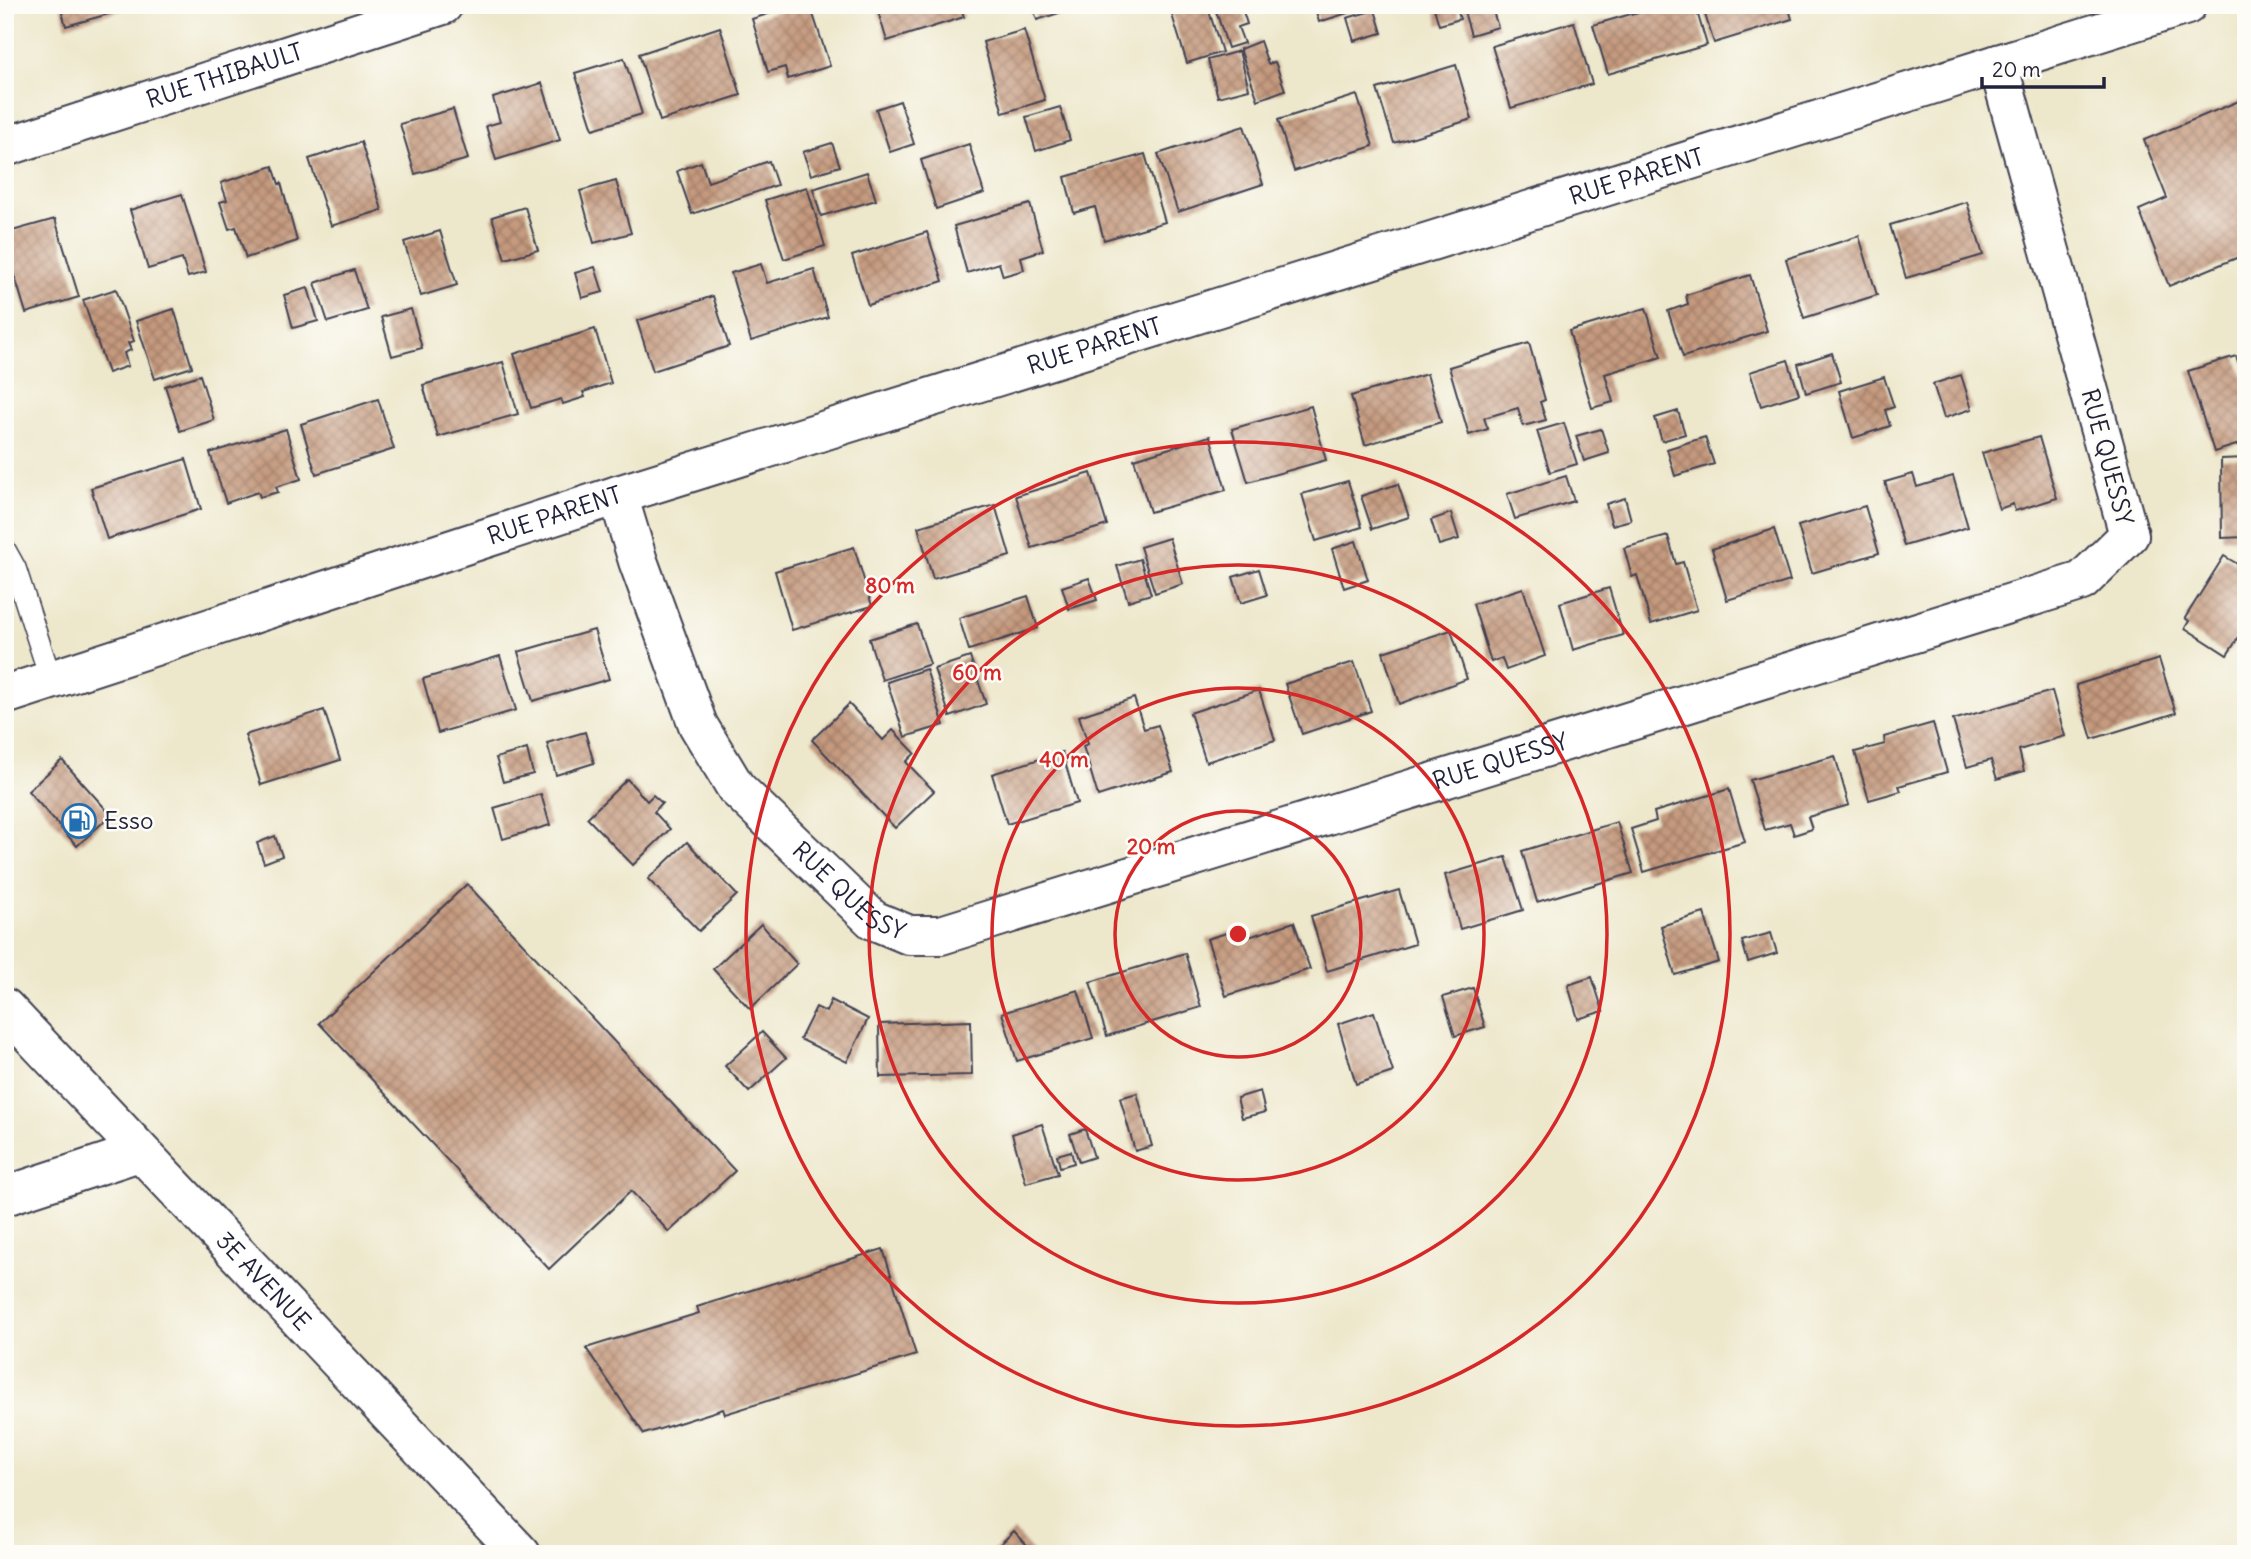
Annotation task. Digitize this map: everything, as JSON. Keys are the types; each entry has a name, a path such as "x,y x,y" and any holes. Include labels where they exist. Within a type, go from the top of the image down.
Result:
{"street":[{"name":"RUE THIBAULT","path":"5,147 443,5"},
{"name":"RUE PARENT","path":"5,695 618,495 2187,5"},
{"name":"RUE QUESSY","path":"618,495 638,561 698,725 736,788 873,920 909,935 941,935 2082,581 2129,535 1998,64"},
{"name":"3E AVENUE","path":"5,1009 521,1554"},
{"path":"5,1196 139,1152"}],"lane":[{"path":"5,550 15,568 51,680"}],"building":[{"path":"60,5 122,5 123,10 66,26"},
{"path":"796,5 810,5 830,66 788,79 785,67 768,72 752,19"},
{"path":"876,5 960,5 964,17 887,41"},
{"path":"1032,5 1081,5 1081,6 1037,20"},
{"path":"1207,5 1222,52 1187,63 1172,15"},
{"path":"1214,5 1241,5 1247,24 1238,27 1244,43 1228,48"},
{"path":"1314,5 1355,5 1357,10 1319,22"},
{"path":"1433,5 1456,5 1460,19 1439,25"},
{"path":"1462,5 1491,5 1498,27 1471,35"},
{"path":"1662,5 1695,5 1707,45 1608,74 1593,25"},
{"path":"1702,5 1788,5 1792,19 1714,43"},
{"path":"1375,10 1382,33 1354,41 1347,18"},
{"path":"1574,22 1592,84 1511,108 1492,46"},
{"path":"720,27 741,95 660,121 639,54"},
{"path":"1024,30 1045,100 1003,113 983,42"},
{"path":"1260,41 1268,64 1275,62 1285,90 1258,100 1240,49"},
{"path":"1239,51 1249,89 1218,97 1208,60"},
{"path":"624,58 642,114 593,129 575,73"},
{"path":"1456,65 1472,119 1394,143 1377,89"},
{"path":"542,83 560,140 496,160 486,126 500,122 493,98"},
{"path":"1357,95 1373,146 1294,171 1278,120"},
{"path":"2246,98 2246,254 2169,286 2139,210 2167,198 2144,140"},
{"path":"900,101 914,144 890,152 876,109"},
{"path":"1060,107 1070,140 1036,151 1026,117"},
{"path":"453,109 468,159 415,174 400,124"},
{"path":"1244,126 1263,184 1178,212 1158,154"},
{"path":"361,142 382,210 331,226 309,159"},
{"path":"832,143 840,166 811,175 803,152"},
{"path":"969,144 984,193 936,209 921,160"},
{"path":"1145,154 1165,222 1104,240 1095,207 1074,213 1065,177"},
{"path":"769,161 777,185 692,214 677,171 701,162 708,182"},
{"path":"273,166 279,184 281,183 297,241 246,258 236,227 229,229 220,202 227,200 221,183"},
{"path":"867,172 876,200 821,216 813,189"},
{"path":"616,181 631,233 594,243 580,191"},
{"path":"807,187 825,246 784,259 765,200"},
{"path":"182,194 206,272 188,277 182,259 148,269 130,210"},
{"path":"1967,202 1983,255 1906,278 1890,225"},
{"path":"1030,204 1043,250 1021,257 1024,270 1003,276 999,263 967,273 954,226"},
{"path":"525,207 538,250 505,259 492,217"},
{"path":"55,219 79,297 26,313 5,244 5,233"},
{"path":"440,231 457,285 421,296 404,242"},
{"path":"927,232 943,281 868,305 852,256"},
{"path":"1859,236 1877,295 1804,318 1786,259"},
{"path":"761,264 767,283 814,269 828,317 751,341 731,273"},
{"path":"595,267 603,292 582,298 575,273"},
{"path":"354,270 367,310 328,322 315,283"},
{"path":"1750,275 1767,331 1683,357 1668,311 1688,304 1686,295"},
{"path":"308,288 318,321 293,328 284,295"},
{"path":"116,289 134,341 128,343 131,350 124,353 128,366 108,373 83,300"},
{"path":"713,296 729,346 653,371 637,321"},
{"path":"5,306 12,326 5,328"},
{"path":"1646,308 1661,357 1605,374 1613,402 1592,408 1569,331"},
{"path":"174,309 192,367 155,379 136,321"},
{"path":"411,309 422,348 392,356 381,317"},
{"path":"595,329 611,383 583,392 585,397 563,404 561,399 531,408 514,354"},
{"path":"1529,343 1545,400 1540,402 1546,420 1523,426 1518,408 1484,418 1488,429 1469,435 1449,367"},
{"path":"1832,353 1841,382 1806,393 1798,364"},
{"path":"2236,356 2246,385 2246,442 2214,452 2188,371"},
{"path":"1788,360 1799,394 1761,406 1750,372"},
{"path":"503,362 518,414 438,437 423,385"},
{"path":"1427,374 1441,422 1365,445 1351,396"},
{"path":"200,375 214,420 180,431 165,386"},
{"path":"1961,375 1972,409 1944,418 1933,384"},
{"path":"1884,377 1894,407 1885,410 1890,426 1853,438 1839,391"},
{"path":"378,399 394,449 316,474 301,424"},
{"path":"1311,406 1326,460 1248,482 1232,429"},
{"path":"1678,411 1685,434 1662,441 1655,418"},
{"path":"1564,423 1577,464 1550,472 1537,431"},
{"path":"286,429 301,479 276,487 278,492 260,497 258,492 226,503 210,453"},
{"path":"1601,429 1609,453 1584,461 1576,436"},
{"path":"1210,436 1226,490 1150,512 1134,459"},
{"path":"1705,437 1714,464 1675,476 1667,449"},
{"path":"2039,437 2057,498 2015,511 2013,504 1999,509 1982,453"},
{"path":"2246,458 2246,537 2222,538 2221,459"},
{"path":"186,459 201,509 107,539 91,488"},
{"path":"1091,473 1107,525 1032,548 1016,496"},
{"path":"1913,474 1917,487 1953,476 1968,527 1904,546 1885,482"},
{"path":"1566,476 1574,501 1515,519 1507,494"},
{"path":"1348,481 1362,527 1316,541 1302,494"},
{"path":"1398,484 1409,517 1372,529 1361,496"},
{"path":"1625,498 1631,520 1612,525 1606,504"},
{"path":"995,505 1010,556 933,579 918,527"},
{"path":"1865,506 1879,553 1812,573 1798,526"},
{"path":"1451,513 1459,539 1439,545 1431,520"},
{"path":"1774,529 1790,581 1727,600 1712,549"},
{"path":"1668,536 1676,564 1683,562 1697,610 1651,624 1637,575 1632,577 1624,548"},
{"path":"1169,538 1183,584 1155,593 1140,547"},
{"path":"1356,541 1368,580 1344,588 1332,549"},
{"path":"854,547 872,606 792,630 775,571"},
{"path":"2224,556 2246,569 2246,626 2227,655 2185,628 2189,621 2185,618"},
{"path":"1140,559 1151,594 1128,601 1117,566"},
{"path":"1259,569 1267,595 1241,603 1233,577"},
{"path":"1089,578 1097,600 1069,609 1062,587"},
{"path":"1523,588 1545,656 1506,670 1502,658 1491,662 1473,604"},
{"path":"1609,588 1623,635 1573,650 1560,603"},
{"path":"1028,596 1038,628 969,650 959,618"},
{"path":"917,624 930,664 882,680 869,639"},
{"path":"594,630 609,679 533,701 518,652"},
{"path":"1451,630 1467,679 1399,704 1383,652"},
{"path":"500,656 516,710 438,733 423,679"},
{"path":"970,657 986,704 950,717 934,669"},
{"path":"2159,659 2176,713 2092,739 2076,685"},
{"path":"1354,662 1371,711 1302,734 1285,684"},
{"path":"926,669 944,725 905,737 887,682"},
{"path":"1259,690 1275,740 1206,762 1190,713"},
{"path":"2052,691 2065,736 2019,750 2024,771 1997,779 1991,760 1967,767 1953,720"},
{"path":"1134,698 1144,729 1158,725 1173,772 1098,796 1083,746 1088,744 1079,716"},
{"path":"849,704 883,740 893,730 915,753 906,762 934,791 895,828 812,740"},
{"path":"324,710 340,760 261,785 245,735"},
{"path":"1933,723 1947,772 1899,786 1901,791 1869,800 1855,752 1885,744 1884,737"},
{"path":"585,732 594,763 556,775 547,743"},
{"path":"527,749 533,774 503,782 496,758"},
{"path":"1062,752 1077,803 1007,824 992,774"},
{"path":"1835,756 1849,805 1808,817 1812,829 1794,835 1790,823 1765,830 1750,780"},
{"path":"62,760 111,815 77,846 28,791"},
{"path":"627,779 647,801 653,795 662,803 654,812 670,829 633,865 587,818"},
{"path":"1729,789 1745,842 1644,872 1631,829 1656,821 1654,812"},
{"path":"541,794 550,825 503,839 494,808"},
{"path":"1617,822 1633,873 1537,902 1522,851"},
{"path":"275,836 282,856 264,863 257,843"},
{"path":"687,842 737,895 699,931 648,879"},
{"path":"1506,857 1523,910 1460,929 1445,875"},
{"path":"467,884 735,1171 669,1232 631,1191 549,1269 319,1023"},
{"path":"1399,890 1415,944 1327,971 1311,916"},
{"path":"1704,913 1719,962 1675,975 1661,926"},
{"path":"1294,922 1310,969 1226,996 1207,939 1243,928 1246,938"},
{"path":"761,924 797,964 750,1009 713,969"},
{"path":"1771,933 1777,953 1748,962 1742,941"},
{"path":"1185,953 1201,1007 1107,1036 1090,982"},
{"path":"1592,977 1603,1011 1578,1019 1568,985"},
{"path":"1473,988 1485,1027 1455,1036 1443,997"},
{"path":"1078,990 1093,1038 1017,1061 1002,1013"},
{"path":"831,1000 868,1019 847,1062 800,1039 816,1007 826,1012"},
{"path":"1374,1012 1393,1072 1356,1084 1338,1024"},
{"path":"971,1021 972,1075 880,1077 879,1024"},
{"path":"762,1032 786,1058 749,1092 725,1066"},
{"path":"1260,1091 1265,1112 1242,1118 1237,1098"},
{"path":"1137,1093 1152,1146 1135,1151 1120,1098"},
{"path":"1042,1124 1058,1174 1026,1183 1012,1134"},
{"path":"1085,1129 1094,1157 1079,1162 1070,1134"},
{"path":"1071,1151 1074,1163 1060,1167 1057,1155"},
{"path":"883,1249 916,1355 725,1414 723,1409 644,1434 586,1348 699,1313 697,1307"},
{"path":"1014,1531 1035,1554 990,1554"}],"place":[{"name":"Esso","path":"79,821"}]}
